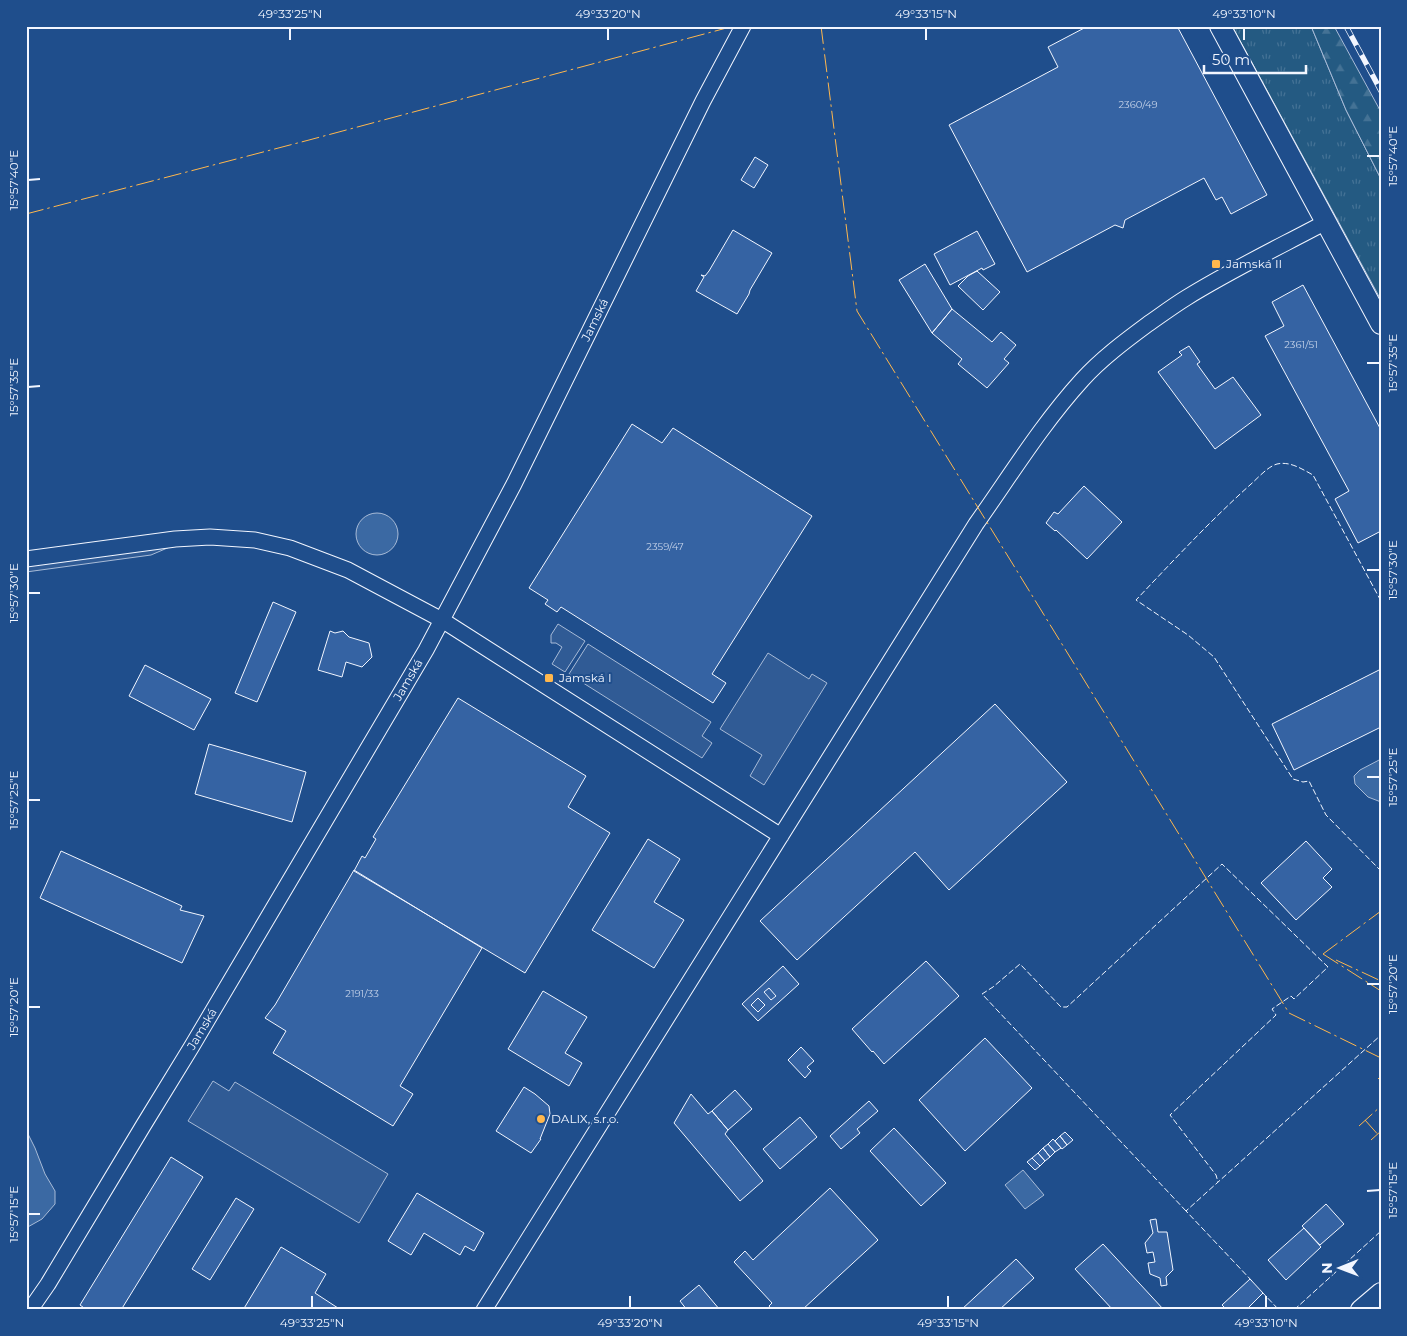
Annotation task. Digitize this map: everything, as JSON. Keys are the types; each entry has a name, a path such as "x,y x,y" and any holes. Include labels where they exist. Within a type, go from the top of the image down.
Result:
{"main road":[{"path":"1220,26 1381,324"},
{"path":"1361,1310 1381,1293"}],"street":[{"name":"Jamská","path":"30,1310 48,1284 192,1046 388,716 442,620 518,475 703,102 744,26"},
{"path":"484,1310 976,524 1060,406 1083,379 1111,353 1184,299 1219,278 1326,222"},
{"path":"26,559 175,539 210,537 255,540 290,548 348,570 442,620 781,836"}],"green space":[{"path":"1232,26 1311,26 1346,110 1381,179 1381,300"},
{"path":"1311,26 1334,26 1381,112 1381,179 1346,110"}],"shaded area":[{"path":"377,513 392,519 398,534 392,549 377,555 362,549 356,534 362,519"},
{"path":"172,546 151,555 26,572 26,566"},
{"path":"558,624 585,641 565,672 552,664 562,647 556,643 551,643 551,635"},
{"path":"588,644 711,722 702,736 712,743 702,758 569,674"},
{"path":"768,653 809,679 812,674 827,683 764,785 750,776 762,755 720,729"},
{"path":"1381,759 1381,802 1368,797 1355,784 1354,776 1360,770"},
{"path":"213,1081 229,1091 235,1082 388,1174 359,1223 188,1121"},
{"path":"26,1130 45,1174 55,1191 55,1204 42,1219 26,1228"},
{"path":"1023,1170 1044,1195 1025,1209 1005,1185"}],"building":[{"path":"1088,26 1177,26 1267,195 1231,214 1222,197 1216,200 1204,178 1125,220 1123,228 1115,225 1027,272 949,125 1058,67 1048,47"},
{"path":"755,157 768,165 754,188 741,180"},
{"path":"733,230 772,253 737,314 696,291 704,277 701,275 705,276 709,271"},
{"path":"977,231 995,264 983,270 982,268 950,285 934,254"},
{"path":"925,264 952,309 932,333 899,280"},
{"path":"977,271 1000,292 983,310 958,286 968,276"},
{"path":"1303,285 1381,430 1381,531 1358,543 1335,499 1349,491 1265,336 1284,326 1272,302"},
{"path":"952,309 992,342 1001,332 1016,345 1004,359 1009,363 987,388 958,364 962,359 932,333"},
{"path":"1189,346 1200,362 1197,364 1215,389 1233,377 1261,415 1215,449 1158,372 1182,355 1179,352"},
{"path":"632,424 662,443 673,428 812,516 712,674 726,683 713,703 561,607 557,612 545,604 548,600 529,588"},
{"path":"1084,486 1122,522 1087,559 1046,523 1054,512 1058,514"},
{"path":"273,602 296,612 257,702 235,693"},
{"path":"330,631 335,633 343,631 349,637 369,643 372,657 362,667 346,662 342,677 318,670"},
{"path":"145,665 211,699 194,730 129,696"},
{"path":"1381,669 1381,727 1294,770 1272,724"},
{"path":"458,698 586,776 568,807 610,833 525,973 354,871 362,856 365,858 376,839 373,837"},
{"path":"995,704 1067,782 949,890 915,852 797,960 760,921"},
{"path":"209,744 306,772 292,822 195,794"},
{"path":"648,839 680,859 654,902 684,920 654,968 592,930"},
{"path":"1306,841 1332,869 1323,878 1332,887 1296,920 1261,883"},
{"path":"61,851 182,906 180,910 204,916 182,963 40,898"},
{"path":"354,870 482,948 400,1086 413,1094 393,1126 273,1053 286,1031 265,1018 275,1005"},
{"path":"926,961 959,996 884,1064 852,1029"},
{"path":"783,966 799,984 758,1021 742,1004"},
{"path":"769,988 776,996 771,1000 764,992"},
{"path":"543,991 587,1017 565,1053 582,1063 569,1086 508,1049"},
{"path":"758,998 765,1005 758,1012 751,1005"},
{"path":"985,1038 1032,1088 965,1151 919,1100"},
{"path":"801,1047 814,1061 807,1067 811,1071 805,1078 788,1060"},
{"path":"524,1087 549,1106 550,1114 541,1139 531,1153 496,1131"},
{"path":"735,1090 752,1109 728,1130 712,1111"},
{"path":"691,1094 708,1114 712,1111 728,1130 725,1134 763,1181 740,1201 674,1123"},
{"path":"869,1101 878,1111 857,1129 860,1133 841,1149 830,1136"},
{"path":"800,1117 817,1137 780,1169 763,1149"},
{"path":"894,1128 946,1183 921,1206 870,1151"},
{"path":"1065,1132 1073,1140 1067,1145 1060,1136"},
{"path":"1060,1136 1067,1145 1062,1149 1055,1141"},
{"path":"1053,1139 1061,1148 1055,1152 1048,1144"},
{"path":"1048,1144 1055,1152 1050,1157 1043,1148"},
{"path":"1043,1148 1050,1157 1045,1161 1038,1153"},
{"path":"1038,1153 1045,1161 1040,1166 1032,1158"},
{"path":"171,1157 203,1177 121,1310 87,1310 80,1305"},
{"path":"1032,1158 1040,1166 1035,1170 1027,1162"},
{"path":"830,1188 878,1240 802,1310 772,1310 769,1306 772,1303 734,1262 745,1251 753,1260"},
{"path":"417,1193 484,1233 474,1251 465,1246 460,1255 424,1233 411,1255 388,1241"},
{"path":"236,1198 254,1209 210,1280 192,1269"},
{"path":"1326,1204 1344,1224 1320,1245 1302,1226"},
{"path":"1156,1219 1158,1232 1167,1232 1173,1270 1166,1277 1167,1285 1161,1286 1160,1278 1150,1274 1148,1263 1155,1262 1153,1252 1147,1253 1145,1243 1153,1233 1150,1220"},
{"path":"1304,1228 1321,1247 1286,1280 1268,1260"},
{"path":"1103,1244 1164,1310 1113,1310 1075,1269"},
{"path":"281,1247 326,1274 315,1293 341,1310 243,1310"},
{"path":"1016,1259 1034,1278 999,1310 961,1310"},
{"path":"1250,1279 1263,1293 1246,1310 1227,1310 1222,1305"},
{"path":"699,1285 720,1310 687,1310 680,1301"}],"railway":[{"path":"1346,26 1381,91"}],"fence":[{"path":"1381,601 1313,475 1296,466 1282,463 1273,465 1266,470 1235,499 1136,600 1188,635 1214,657 1293,779 1303,782 1309,781 1326,815 1381,871"},
{"path":"1186,1211 982,994 1020,964 1061,1007 1067,1007 1222,864 1328,967 1294,999 1291,996 1272,1009 1276,1015 1170,1115 1216,1175 1218,1182"},
{"path":"1252,1281 1186,1211 1381,1035"},
{"path":"1294,1310 1381,1231"},
{"path":"1262,1292 1279,1310"}],"power":[{"path":"26,214 734,26"},
{"path":"821,26 857,311 1289,1013 1381,1058"},
{"path":"1323,954 1381,911"},
{"path":"1323,954 1381,991"},
{"path":"1336,960 1381,981"},
{"path":"1378,1078 1381,1081"},
{"path":"1359,1126 1381,1106"},
{"path":"1365,1120 1381,1138"},
{"path":"1371,1140 1381,1131"}],"place":[{"name":"Jamská II","path":"1216,264"},
{"name":"Jamská I","path":"549,678"},
{"name":"DALIX, s.r.o.","path":"541,1119"}]}
